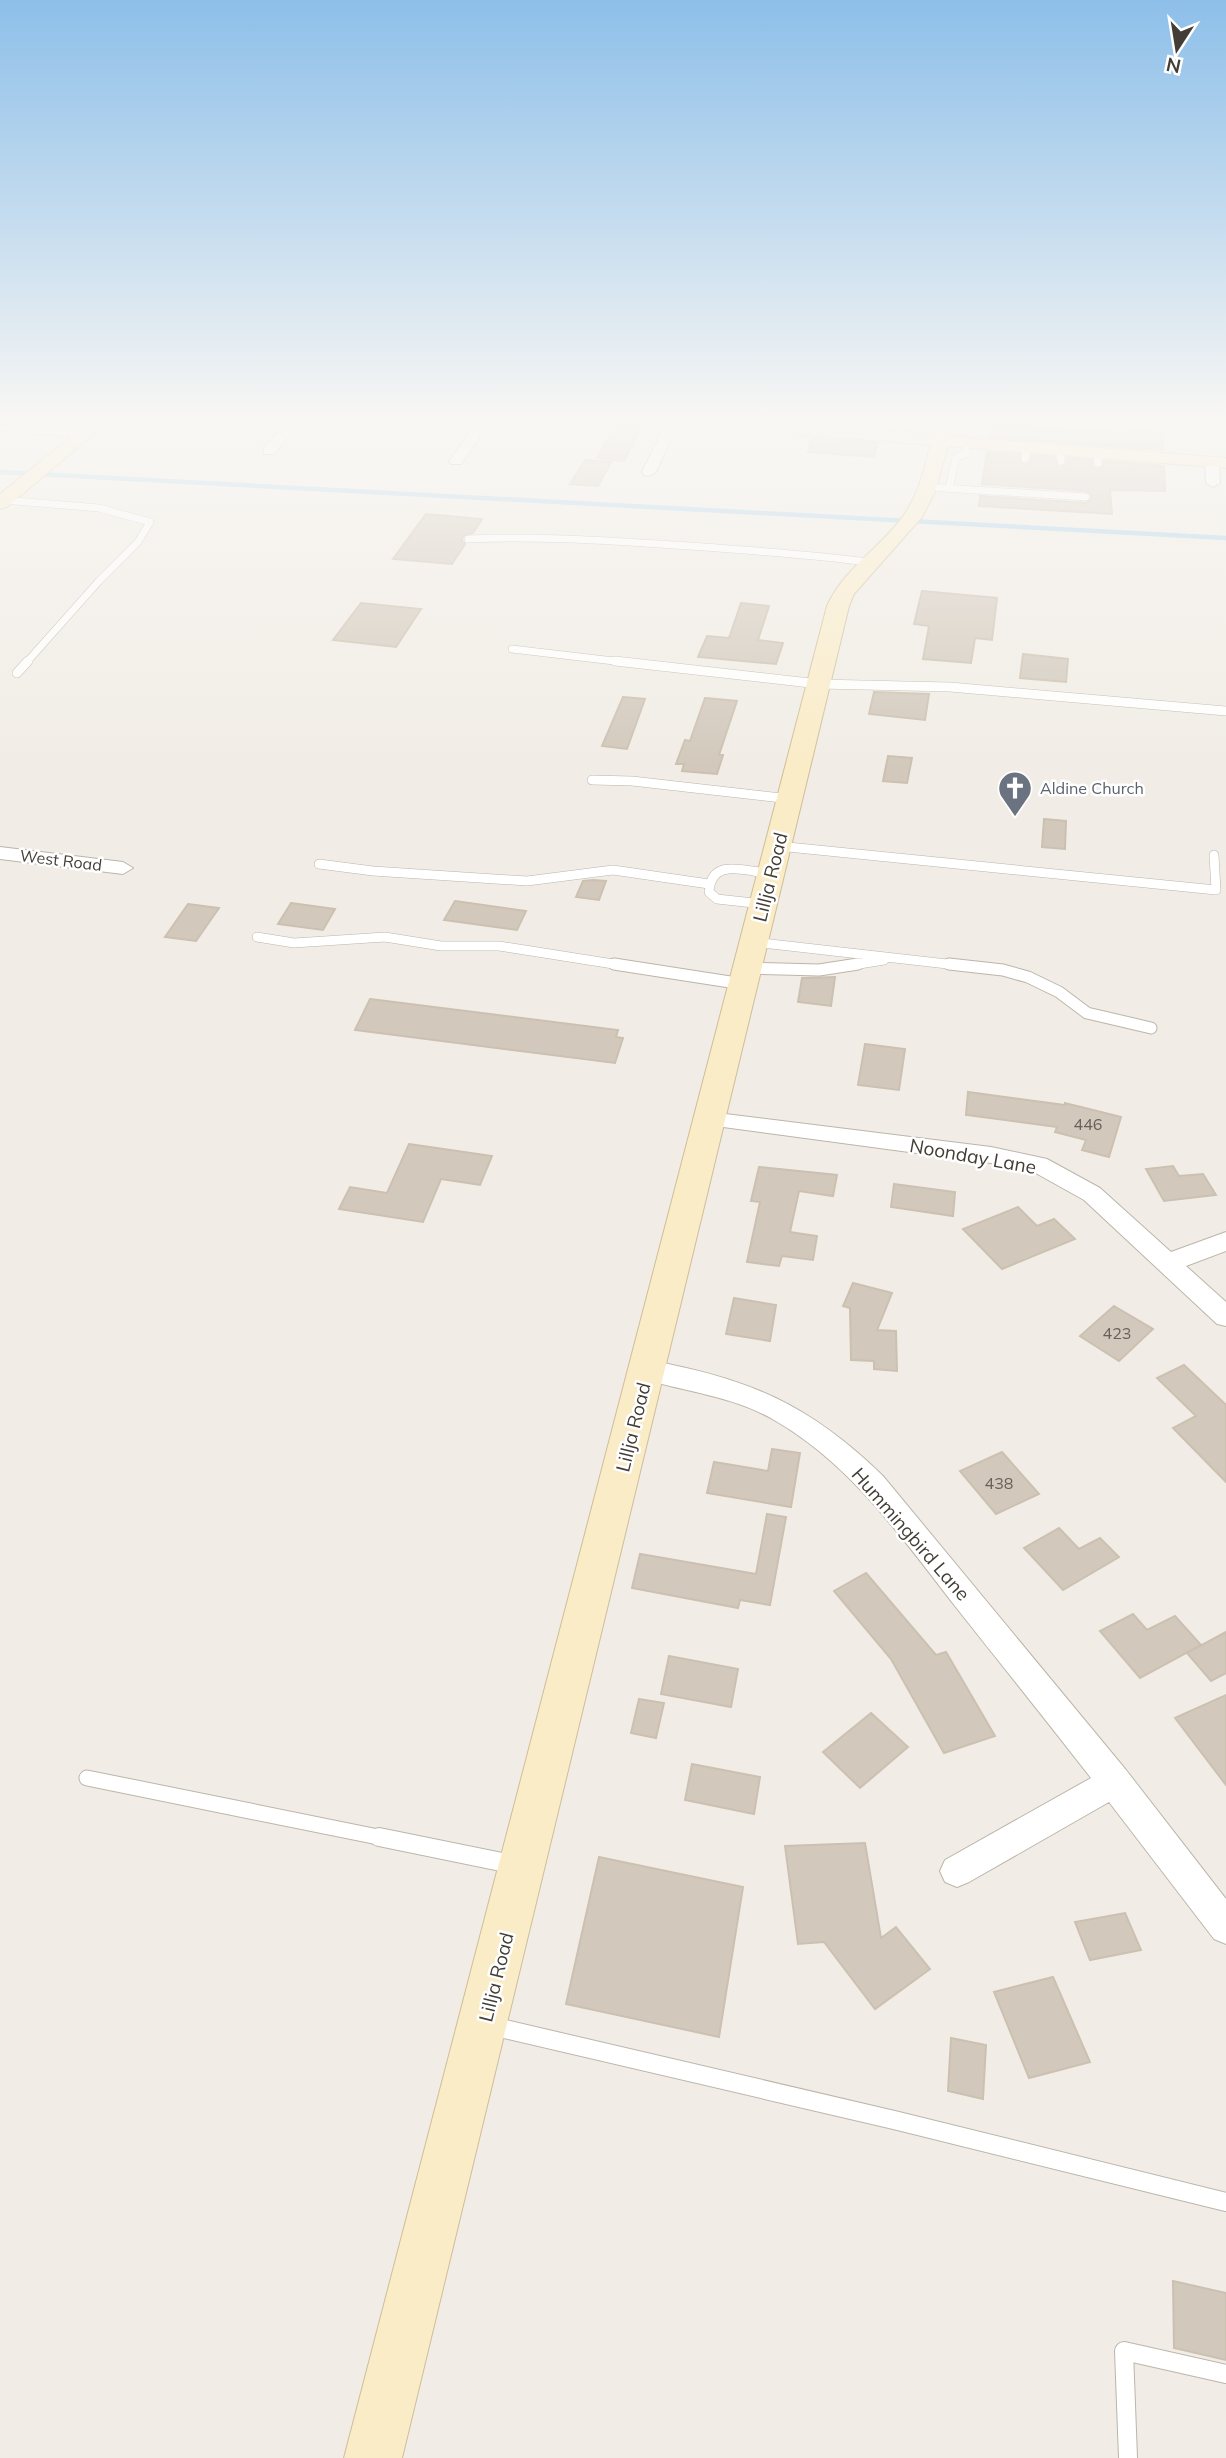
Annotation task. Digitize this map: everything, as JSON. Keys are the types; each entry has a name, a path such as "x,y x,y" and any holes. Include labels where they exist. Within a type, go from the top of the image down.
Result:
{"street":[{"name":"Lillja Road","path":"373,2458 842,594 868,562 893,538"},
{"name":"West Road","path":"0,853 123,868"},
{"name":"Noonday Lane","path":"709,1119 991,1155 1039,1166 1092,1194 1226,1317"},
{"path":"1170,1263 1226,1241"},
{"name":"Hummingbird Lane","path":"648,1370 730,1387 779,1409 828,1443 854,1466 907,1525 1115,1781 1226,1927"},
{"path":"957,1871 1115,1781"}],"lane":[{"path":"17,673 141,538"},
{"path":"468,539 494,538"},
{"path":"564,538 779,552 868,562"},
{"path":"512,649 819,684 950,687 1226,711"},
{"path":"592,780 632,781 790,799"},
{"path":"771,875 717,899 709,892 709,884 715,872 727,869 771,875 1216,890 1214,855"},
{"path":"319,864 373,871 527,881 613,870 709,884"},
{"path":"257,937 294,943 385,937 441,946 499,946 818,970 856,967 895,958"},
{"path":"748,964 895,958 1003,970 1028,976 1059,992 1087,1013 1151,1028"},
{"path":"87,1778 523,1867"},
{"path":"484,2024 894,2120 1226,2202"},
{"path":"1128,2458 1124,2351 1226,2374"}],"building":[{"path":"409,538 463,538 465,544 452,564 393,559"},
{"path":"922,591 997,598 992,640 975,638 971,663 923,659 929,626 914,624"},
{"path":"361,603 421,609 396,647 333,640"},
{"path":"741,603 769,606 758,640 783,643 776,664 698,657 707,636 729,638"},
{"path":"1023,654 1068,659 1066,682 1020,678"},
{"path":"874,692 929,694 925,720 869,714"},
{"path":"623,697 645,699 627,749 602,746"},
{"path":"705,698 737,701 719,755 723,755 717,774 682,771 684,764 676,764 685,740 690,741"},
{"path":"888,756 912,758 907,783 883,781"},
{"path":"1044,819 1066,821 1065,849 1042,847"},
{"path":"583,881 606,881 599,900 576,897"},
{"path":"455,901 526,911 517,930 444,920"},
{"path":"291,903 335,909 323,930 278,924"},
{"path":"188,904 219,908 196,941 165,937"},
{"path":"835,977 831,1006 798,1002 802,978"},
{"path":"370,999 618,1030 616,1037 623,1038 615,1063 355,1030"},
{"path":"865,1044 905,1049 899,1090 858,1085"},
{"path":"968,1092 1065,1103 1121,1117 1109,1157 1082,1150 1086,1140 1055,1132 1057,1127 966,1115"},
{"path":"409,1144 492,1156 480,1185 441,1179 423,1222 339,1209 350,1187 387,1193"},
{"path":"1173,1166 1179,1176 1203,1174 1216,1195 1164,1201 1146,1169"},
{"path":"759,1167 837,1175 833,1196 799,1191 790,1232 817,1236 813,1260 782,1256 779,1266 747,1262 760,1202 751,1201"},
{"path":"894,1184 955,1192 953,1216 891,1207"},
{"path":"1018,1207 1037,1226 1054,1219 1075,1239 1002,1269 963,1229"},
{"path":"853,1283 892,1293 877,1330 896,1331 897,1371 874,1369 874,1361 851,1360 850,1308 843,1306"},
{"path":"734,1298 776,1305 770,1341 726,1334"},
{"path":"1114,1306 1153,1329 1119,1361 1080,1336"},
{"path":"1184,1365 1226,1405 1226,1482 1173,1428 1196,1416 1157,1378"},
{"path":"772,1449 800,1453 791,1507 707,1493 714,1462 768,1471"},
{"path":"1002,1452 1039,1494 996,1514 960,1471"},
{"path":"767,1514 786,1517 770,1605 740,1600 738,1608 632,1588 640,1554 756,1574"},
{"path":"1059,1528 1079,1549 1100,1538 1119,1557 1063,1590 1024,1548"},
{"path":"866,1573 936,1655 946,1652 995,1736 944,1753 891,1659 834,1591"},
{"path":"1133,1614 1147,1630 1175,1616 1201,1645 1140,1678 1100,1631"},
{"path":"1226,1632 1226,1673 1211,1681 1187,1653"},
{"path":"669,1656 738,1669 731,1707 661,1694"},
{"path":"1226,1695 1226,1785 1175,1718"},
{"path":"639,1699 664,1703 656,1738 631,1733"},
{"path":"871,1713 908,1747 860,1788 823,1752"},
{"path":"692,1764 760,1777 754,1814 685,1800"},
{"path":"865,1843 881,1938 896,1927 930,1969 875,2009 824,1942 798,1944 785,1846"},
{"path":"599,1857 743,1887 719,2037 566,2004"},
{"path":"1125,1913 1141,1950 1090,1960 1075,1922"},
{"path":"1053,1977 1090,2062 1029,2078 994,1992"},
{"path":"951,2038 986,2045 983,2099 948,2091"},
{"path":"1173,2281 1226,2293 1226,2360 1174,2348"}],"waterway":[{"path":"1221,538 1226,538"}],"place":[{"name":"Aldine Church","path":"1015,818"}]}
